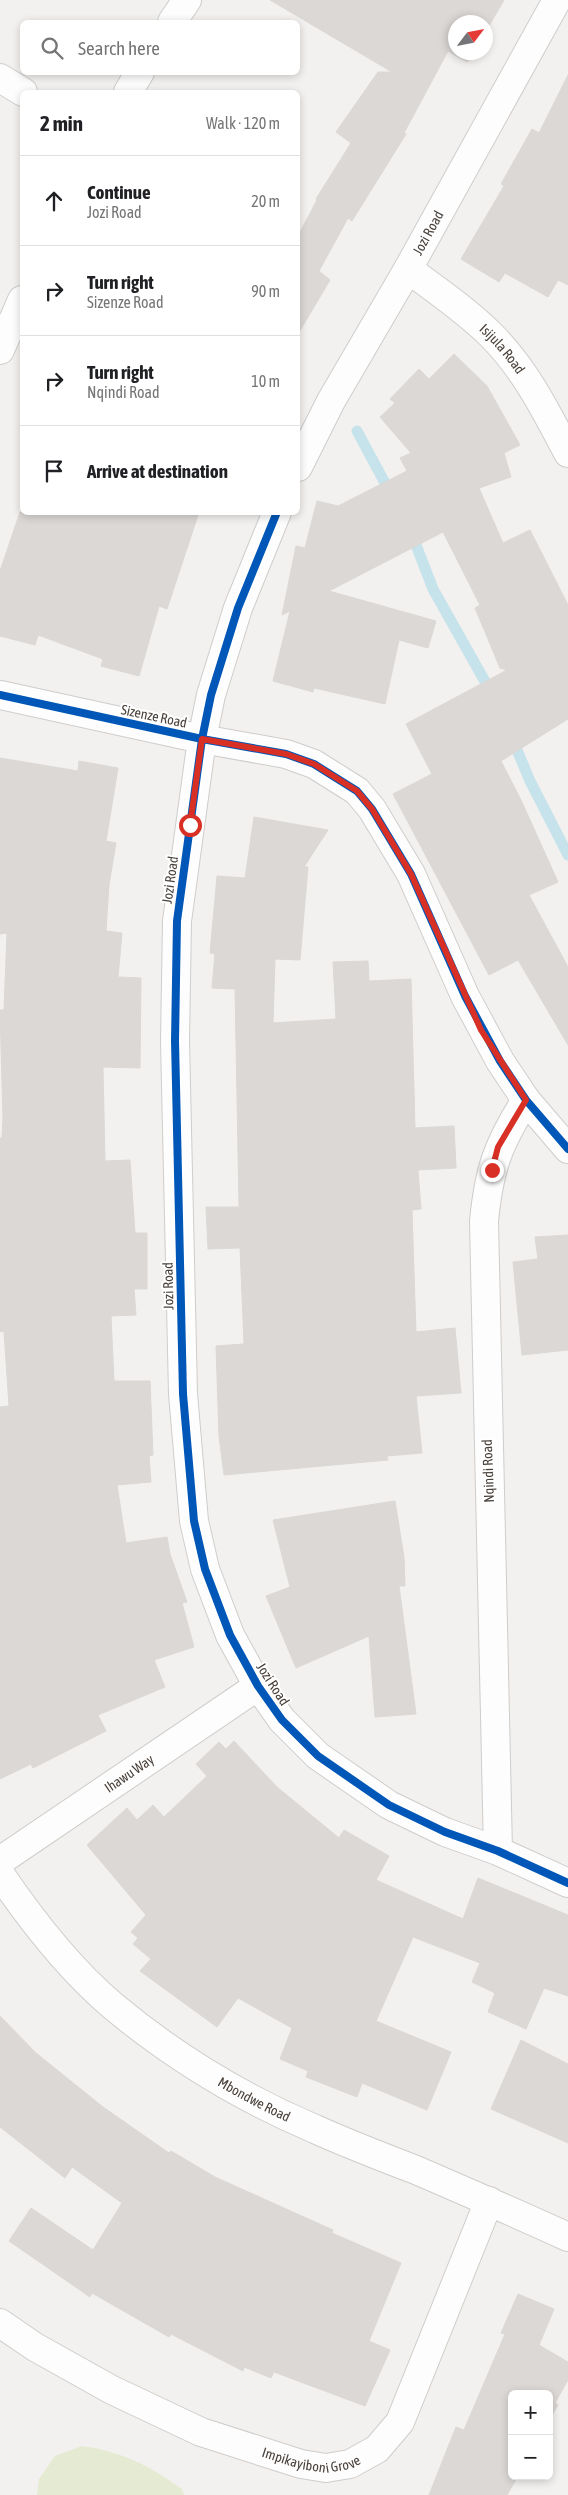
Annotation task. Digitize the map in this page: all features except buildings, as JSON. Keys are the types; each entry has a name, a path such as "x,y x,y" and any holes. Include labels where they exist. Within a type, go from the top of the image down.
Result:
{"street":[{"path":"173,20 187,0"},
{"path":"559,0 568,5"},
{"name":"Jozi Road","path":"300,463 331,401 408,269 559,0"},
{"path":"129,90 138,75"},
{"path":"0,78 21,90"},
{"name":"Isijula Road","path":"408,269 463,310 492,336 527,379 568,453"},
{"path":"0,350 20,305"},
{"name":"Jozi Road","path":"276,515 238,608 211,695 202,739 176,921 175,1041 183,1394 194,1521 205,1568 230,1635 258,1686 282,1720 318,1756 389,1805 445,1832 498,1851 568,1883"},
{"name":"Sizenze Road","path":"0,695 202,739 286,754 314,764 357,791 372,809 411,874 481,1030 526,1100 568,1149"},
{"name":"Nqindi Road","path":"498,1851 484,1221 486,1195 498,1147 526,1100"},
{"name":"Ihawu Way","path":"0,1861 258,1686"},
{"name":"Mbondwe Road","path":"0,1874 25,1911 68,1962 112,2005 181,2057 243,2095 313,2129 489,2201 568,2237"},
{"name":"Impikayiboni Grove","path":"0,2323 35,2347 112,2390 201,2432 301,2464 326,2468 350,2464 377,2449 400,2422 489,2201"}],"green space":[{"path":"82,2446 123,2456 146,2466 182,2489 184,2495 37,2495 39,2479 55,2456"}],"waterway":[{"path":"357,431 392,496"},
{"path":"411,532 433,589 492,694"},
{"path":"512,738 530,781 568,855"}],"cycle path":[{"path":"276,515 238,608 211,695 202,739 177,921 175,1041 183,1394 194,1521 205,1569 230,1635 258,1686 282,1720 318,1756 389,1805 445,1832 498,1851 568,1883"},
{"path":"0,695 202,739 286,754 314,764 357,791 372,809 411,874 465,996 500,1061 526,1100 568,1149"}],"route":[{"path":"190,825 202,739 286,754 314,764 357,791 372,809 411,874 481,1030 526,1100 498,1147 492,1170"}]}
